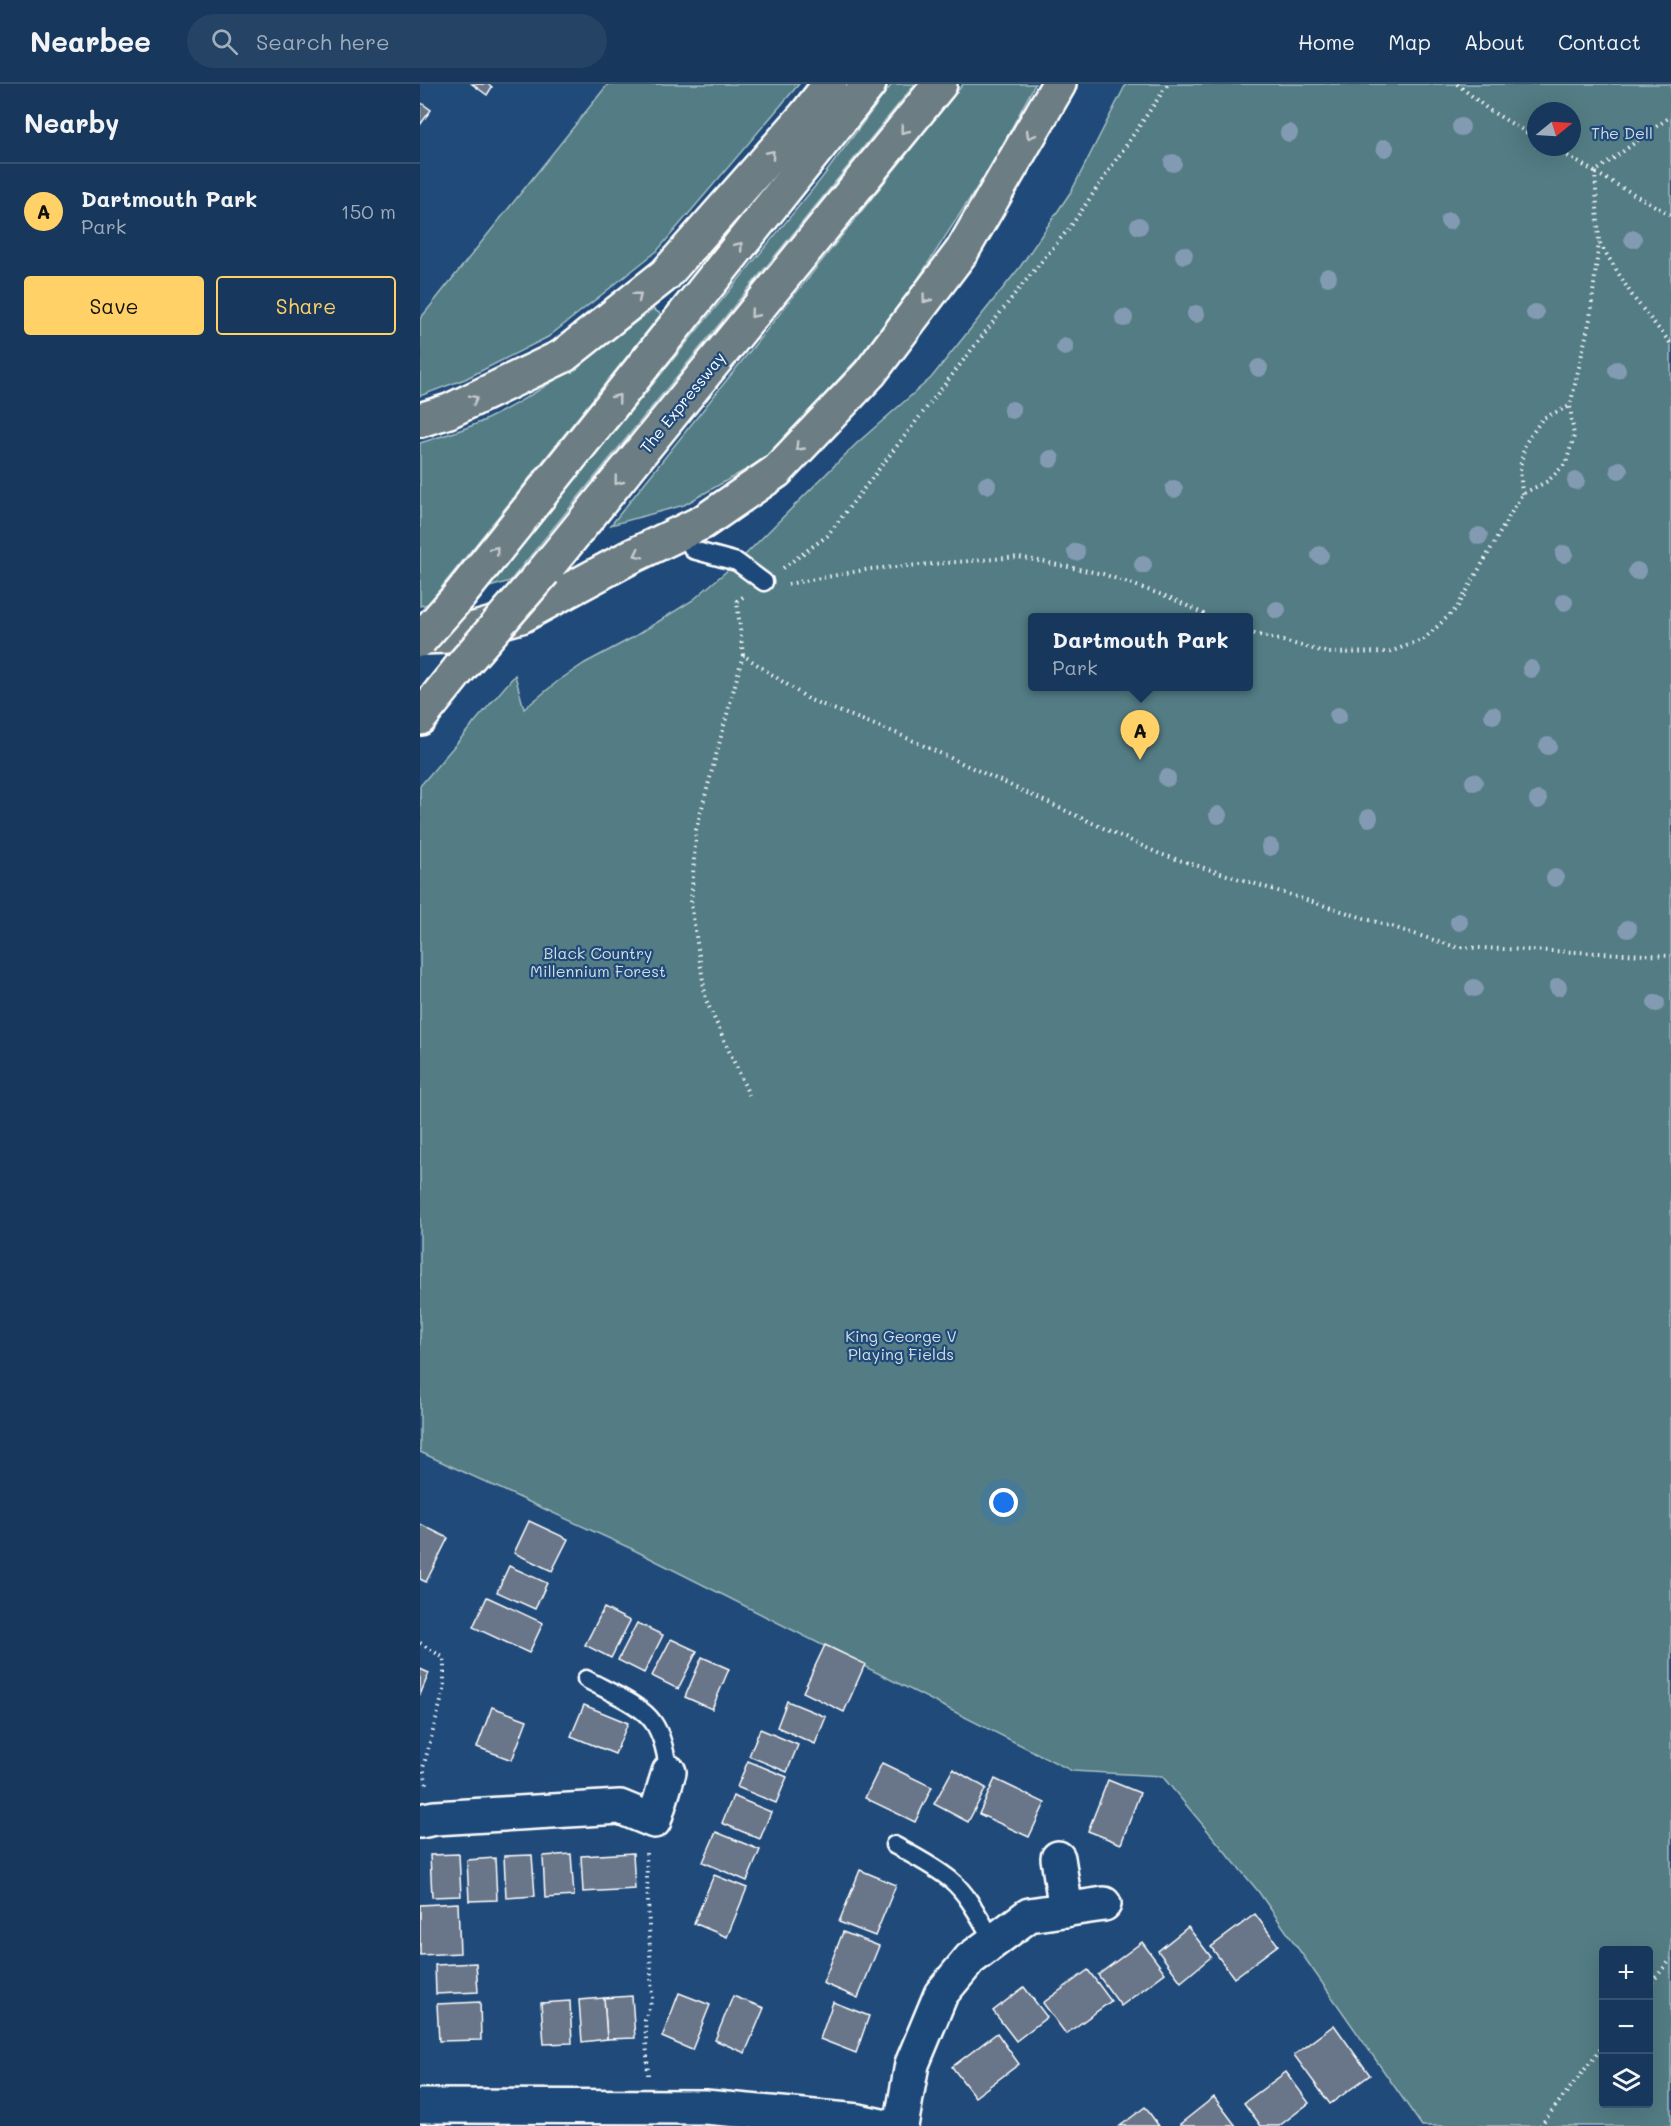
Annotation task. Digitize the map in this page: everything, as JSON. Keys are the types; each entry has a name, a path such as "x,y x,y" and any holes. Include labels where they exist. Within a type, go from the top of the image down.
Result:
{"highway":[{"path":"420,420 449,411 563,356 665,275 806,115 830,84"},
{"path":"420,639 459,596 869,84"},
{"name":"The Expressway","path":"420,718 544,571 940,84"},
{"path":"420,639 450,636 521,616 630,557 703,522 777,471 870,373 962,251 1059,84"}],"street":[{"path":"428,1819 620,1807 654,1821 669,1772"},
{"path":"1058,1858 1066,1910"},
{"path":"901,2126 912,2064 941,1994 970,1959 1029,1915 1104,1904"},
{"path":"420,2106 705,2107 859,2121 882,2126"}],"lane":[{"path":"684,531 693,550 737,562 764,582"},
{"path":"586,1678 640,1709 654,1722 666,1751 669,1772"},
{"path":"894,1845 953,1881 994,1942"}],"path":[{"path":"749,1095 706,1000 691,904 696,830 743,656 737,601 827,536 1071,225 1168,84"},
{"path":"1457,84 1489,110 1527,133"},
{"path":"1595,172 1671,116"},
{"path":"1567,156 1671,215"},
{"path":"1253,634 1329,653 1390,652 1424,639 1457,608 1522,494 1548,481 1566,463 1574,436 1570,406 1590,319 1599,242 1595,172"},
{"path":"1599,242 1633,297 1671,344"},
{"path":"1522,494 1520,467 1525,444 1543,418 1570,406"},
{"path":"764,582 793,585 870,569 1019,557 1104,574 1170,598 1202,613"},
{"path":"743,656 810,700 896,733 1160,854 1456,947 1671,956"},
{"path":"420,1643 444,1658 444,1690 423,1768 428,1819"},
{"path":"645,1818 652,1999 645,2020 651,2106"},
{"path":"1653,1981 1671,1959"},
{"path":"1540,2126 1599,2051"}],"green space":[{"path":"608,84 799,84 657,251 548,337 465,379 420,396 420,319"},
{"path":"892,84 915,84 510,581 486,588 821,179"},
{"path":"963,84 1035,84 994,161 918,279 860,356 766,458 684,505 611,525"},
{"path":"1126,84 1671,84 1671,2126 1422,2126 1258,1891 1162,1776 1072,1771 632,1549 420,1452 420,786 515,675 524,709 558,681 585,663 632,638 693,600 744,556 856,444 931,378 1020,267 1072,190"},
{"path":"653,309 661,314 428,604 420,606 420,443 477,424 530,396 593,354"}],"building":[{"path":"472,84 488,84 492,87 487,95"},
{"path":"420,102 431,110 420,125"},
{"path":"529,1521 568,1539 552,1571 514,1553"},
{"path":"420,1524 448,1538 426,1582 420,1579"},
{"path":"509,1566 547,1583 535,1609 497,1592"},
{"path":"487,1597 543,1623 529,1653 473,1627"},
{"path":"604,1608 630,1621 611,1658 585,1645"},
{"path":"637,1623 663,1635 644,1673 618,1660"},
{"path":"671,1639 697,1651 678,1689 652,1676"},
{"path":"825,1645 865,1664 844,1712 803,1692"},
{"path":"702,1657 729,1669 712,1709 685,1697"},
{"path":"420,1669 429,1673 420,1695"},
{"path":"787,1701 826,1717 815,1744 777,1727"},
{"path":"584,1705 628,1723 615,1754 571,1736"},
{"path":"492,1707 527,1720 512,1760 477,1747"},
{"path":"760,1729 798,1745 787,1772 749,1756"},
{"path":"748,1761 787,1777 776,1803 737,1787"},
{"path":"882,1763 932,1787 915,1822 865,1798"},
{"path":"953,1769 986,1788 968,1822 934,1804"},
{"path":"995,1779 1045,1803 1029,1837 979,1814"},
{"path":"1108,1780 1140,1793 1121,1844 1088,1831"},
{"path":"733,1796 771,1812 760,1839 722,1823"},
{"path":"716,1832 760,1850 747,1881 703,1862"},
{"path":"633,1853 635,1889 583,1892 581,1856"},
{"path":"459,1854 461,1896 432,1897 430,1855"},
{"path":"571,1854 574,1896 545,1898 543,1856"},
{"path":"532,1855 535,1896 506,1898 504,1856"},
{"path":"495,1858 497,1900 469,1901 467,1860"},
{"path":"860,1870 896,1885 875,1936 839,1922"},
{"path":"714,1875 747,1888 727,1937 694,1923"},
{"path":"458,1903 460,1953 420,1955 420,1905"},
{"path":"1255,1914 1278,1945 1234,1978 1211,1947"},
{"path":"1188,1927 1211,1957 1181,1982 1158,1951"},
{"path":"843,1932 879,1946 858,1998 823,1983"},
{"path":"1142,1942 1165,1973 1121,2006 1098,1975"},
{"path":"476,1963 478,1992 436,1994 435,1965"},
{"path":"1088,1970 1111,2001 1066,2034 1043,2003"},
{"path":"1024,1987 1047,2017 1016,2041 993,2011"},
{"path":"679,1993 710,2005 692,2050 662,2037"},
{"path":"632,1996 635,2038 607,2039 604,1998"},
{"path":"733,1996 764,2008 745,2053 715,2040"},
{"path":"604,1998 607,2039 582,2042 579,2000"},
{"path":"570,2001 572,2043 544,2044 541,2003"},
{"path":"480,2002 481,2040 439,2041 437,2004"},
{"path":"833,2002 869,2016 856,2053 820,2039"},
{"path":"1334,2025 1370,2075 1330,2104 1294,2055"},
{"path":"997,2033 1019,2064 975,2097 952,2067"},
{"path":"1286,2072 1309,2103 1279,2126 1261,2126 1244,2103"},
{"path":"1214,2097 1236,2126 1182,2126 1180,2124"},
{"path":"1145,2107 1159,2126 1120,2126"}],"place":[{"name":"Dartmouth Park","path":"1140,760"}],"park label":[{"name":"The Dell","path":"1622,132"},
{"name":"Black Country Millennium Forest","path":"598,961"},
{"name":"King George V Playing Fields","path":"901,1344"}]}
